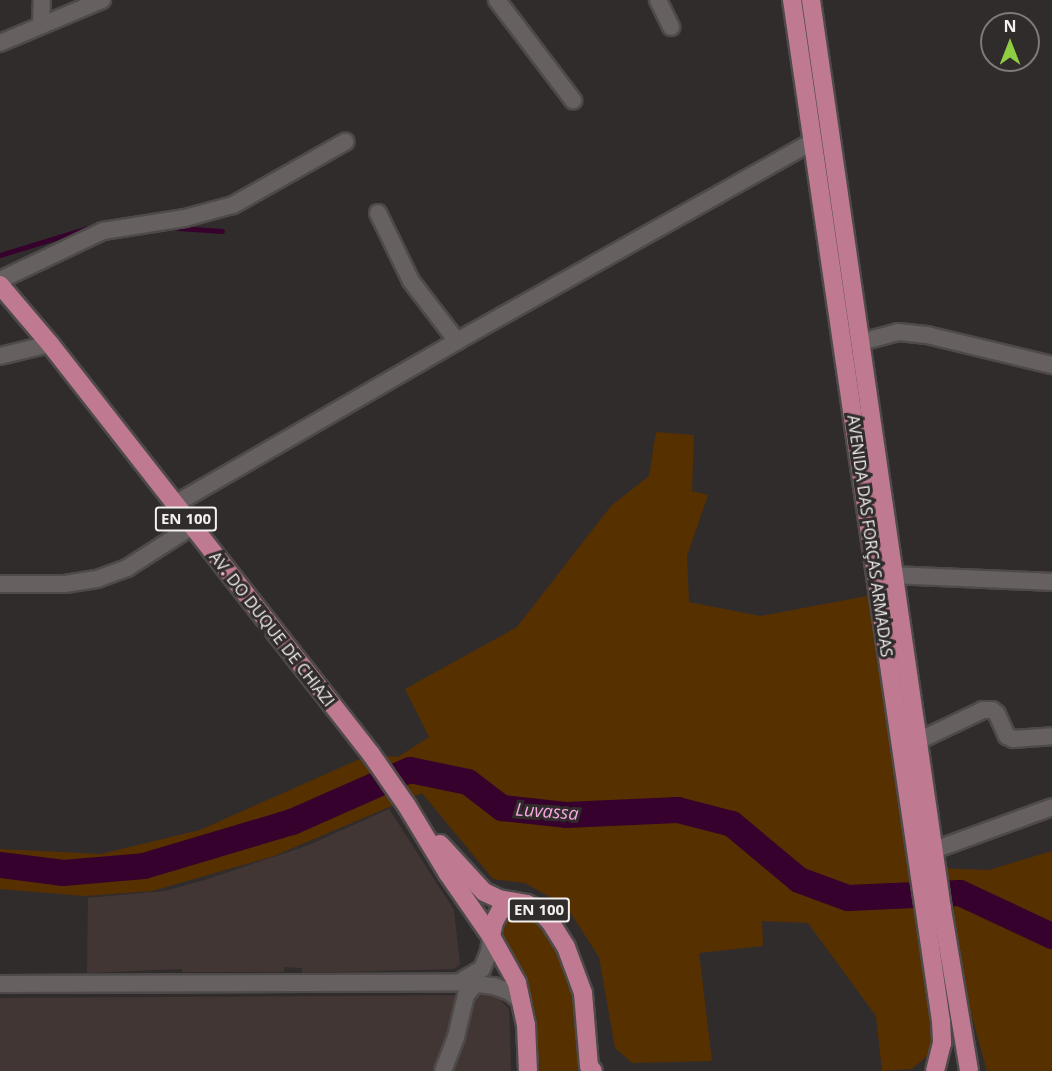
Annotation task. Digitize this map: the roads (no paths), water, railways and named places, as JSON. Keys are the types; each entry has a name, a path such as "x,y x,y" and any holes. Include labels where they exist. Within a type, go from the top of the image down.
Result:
{"main road":[{"name":"AVENIDA DAS FORÇAS ARMADAS","path":"792,0 812,142 930,863"},
{"name":"AVENIDA DAS FORÇAS ARMADAS","path":"813,0 918,741 930,863 942,1043 934,1071"},
{"name":"AV. DO DUQUE DE CHIAZI","path":"0,285 50,344 371,754 406,806 448,874 491,936 517,983 526,1025 528,1070"},
{"name":"AV. DO DUQUE DE CHIAZI","path":"406,806 484,892 499,899 527,904 540,911 551,923 577,970 586,1012 590,1069"},
{"name":"EN 100","path":"491,936 494,922 500,911 512,905 527,904"},
{"name":"AVENIDA DAS FORÇAS ARMADAS","path":"933,910 969,1071"}],"street":[{"path":"41,24 42,0"},
{"path":"0,43 102,0"},
{"path":"497,0 573,100"},
{"path":"658,0 671,27"},
{"path":"0,280 103,231 185,218 232,205 345,142"},
{"path":"176,504 457,341 812,142"},
{"path":"378,213 411,281 457,341"},
{"path":"861,342 898,332 917,334 1052,365"},
{"path":"0,356 50,344"},
{"path":"0,584 65,584 97,579 127,568 191,527"},
{"path":"894,575 1052,582"},
{"path":"918,741 982,710 992,710 997,714 1007,736 1013,739 1052,736"},
{"path":"930,863 1052,807"},
{"path":"443,1071 456,1037 468,982 482,969 489,952 491,936"},
{"path":"0,984 468,982 502,989 522,1002"}],"waterway":[{"path":"0,255 95,226"},
{"path":"178,228 222,231"},
{"name":"Luvassa","path":"0,865 63,873 144,866 292,822 410,770 468,782 502,808 566,815 678,810 732,824 799,880 848,898 960,893 1052,936"}]}
